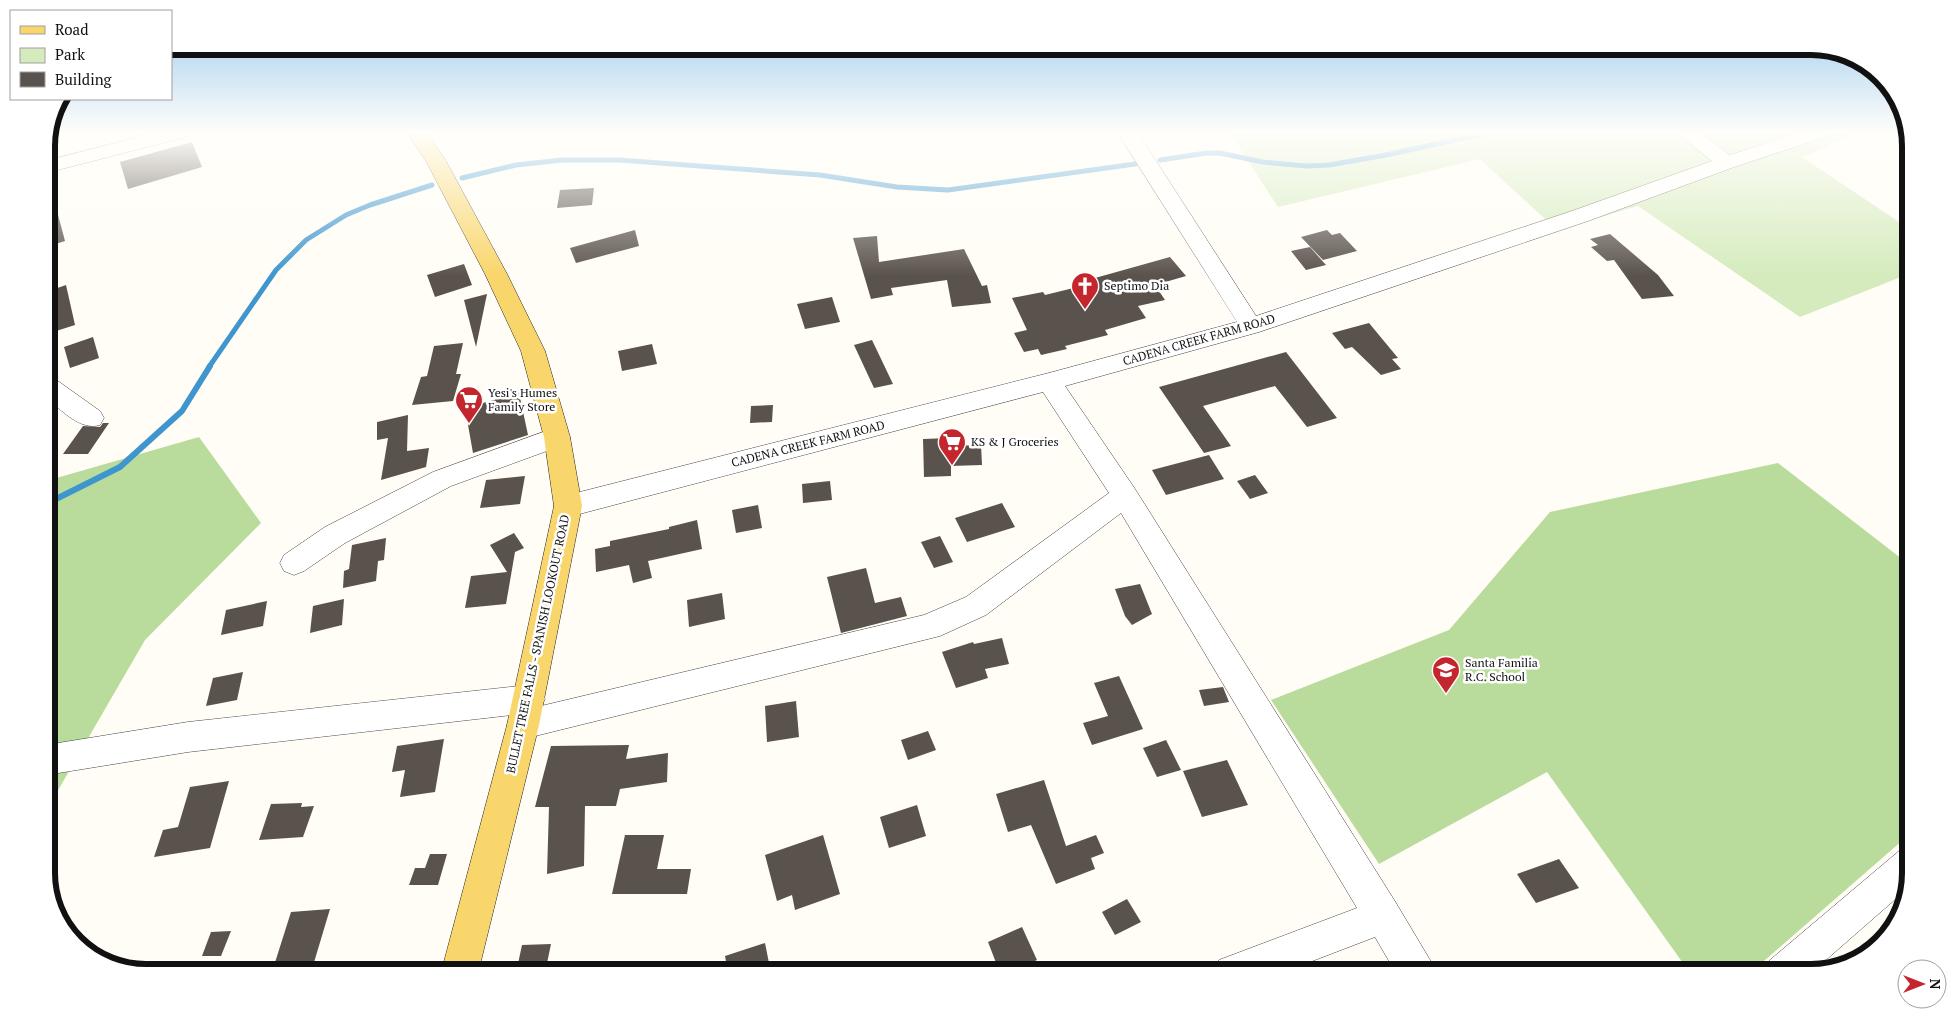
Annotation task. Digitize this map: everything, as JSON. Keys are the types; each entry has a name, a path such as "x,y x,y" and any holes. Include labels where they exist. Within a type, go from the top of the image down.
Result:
{"main road":[{"name":"BULLET TREE FALLS - SPANISH LOOKOUT ROAD","path":"446,181 496,274 533,351 557,437 568,506 526,712 461,964"}],"street":[{"path":"1158,181 1251,326"},
{"name":"CADENA CREEK FARM ROAD","path":"568,506 1049,382 1251,326 1580,216 1676,181"},
{"path":"1049,382 1125,496 1412,964"},
{"path":"55,392 91,418"},
{"path":"294,564 335,535 442,479 557,437"},
{"path":"55,759 188,737 526,712 929,627 951,619 976,606 1125,496"},
{"path":"1793,964 1902,871"},
{"path":"1256,964 1383,916"}],"green space":[{"path":"1261,181 1389,181 1278,207"},
{"path":"1503,181 1837,181 1902,224 1902,277 1800,317 1638,206 1557,230"},
{"path":"199,437 261,523 145,640 55,795 55,478"},
{"path":"1778,463 1902,559 1902,841 1760,964 1684,964 1547,772 1379,864 1271,700 1449,630 1550,512"}],"building":[{"path":"125,181 156,181 128,189"},
{"path":"594,188 592,205 557,208 560,190"},
{"path":"55,203 65,241 55,244"},
{"path":"635,230 639,246 576,263 570,248"},
{"path":"1327,230 1332,235 1340,233 1357,251 1323,260 1301,237"},
{"path":"1610,234 1658,275 1674,296 1642,299 1614,260 1607,261 1591,247 1598,245 1590,239"},
{"path":"877,236 879,262 964,249 982,286 987,285 991,303 952,307 947,280 891,288 893,295 871,299 853,238"},
{"path":"1310,247 1326,265 1306,270 1291,251"},
{"path":"1170,257 1186,276 1155,285 1165,300 1138,306 1146,318 1105,330 1108,335 1065,346 1067,349 1041,355 1038,349 1024,352 1014,333 1027,330 1012,298 1043,292 1045,295 1098,282 1095,278"},
{"path":"464,264 472,285 435,297 427,275"},
{"path":"66,285 75,325 55,331 55,289"},
{"path":"487,294 476,347 464,300"},
{"path":"832,297 840,322 805,329 797,304"},
{"path":"1369,323 1398,358 1392,359 1401,369 1381,375 1352,347 1345,349 1332,333"},
{"path":"93,337 99,358 70,368 64,347"},
{"path":"872,340 893,384 874,388 854,345"},
{"path":"463,343 456,374 461,374 453,401 412,405 421,377 427,376 434,346"},
{"path":"652,344 657,364 622,371 618,351"},
{"path":"1286,352 1337,418 1307,427 1275,386 1203,406 1231,446 1204,453 1159,387"},
{"path":"519,393 528,435 473,453 465,408"},
{"path":"773,405 772,422 750,423 751,406"},
{"path":"408,415 407,451 429,448 426,467 381,480 388,438 377,440 377,422"},
{"path":"103,423 109,423 88,454 63,454 83,426 100,427"},
{"path":"950,438 950,446 981,445 982,465 951,466 951,476 924,477 923,439"},
{"path":"1209,455 1224,479 1166,495 1152,470"},
{"path":"1255,475 1268,493 1250,499 1237,481"},
{"path":"525,476 520,504 480,508 486,480"},
{"path":"830,481 832,500 803,503 802,484"},
{"path":"1002,503 1015,527 967,542 955,518"},
{"path":"758,505 762,528 736,533 732,510"},
{"path":"697,520 702,549 648,561 652,578 633,583 629,565 596,572 595,549 610,546 610,541 669,529 669,527"},
{"path":"514,533 524,548 515,552 506,604 465,608 471,576 507,572 490,545"},
{"path":"940,536 953,562 934,568 921,542"},
{"path":"386,538 384,560 378,561 376,581 343,588 344,571 349,569 352,545"},
{"path":"866,568 875,603 901,597 907,616 841,633 827,577"},
{"path":"1140,584 1152,614 1132,625 1125,616 1115,589"},
{"path":"722,593 725,619 689,627 687,600"},
{"path":"344,599 342,625 310,633 313,606"},
{"path":"267,601 263,626 221,635 226,610"},
{"path":"1002,638 1009,664 985,669 988,678 956,688 942,652 973,642 974,644"},
{"path":"243,672 237,700 206,706 213,678"},
{"path":"1119,676 1143,729 1092,745 1083,723 1108,716 1094,683"},
{"path":"1223,687 1229,702 1204,706 1199,690"},
{"path":"796,701 799,737 767,742 765,706"},
{"path":"928,731 936,750 908,760 901,740"},
{"path":"444,739 435,792 400,797 405,770 392,772 397,746"},
{"path":"1166,740 1181,770 1157,777 1143,748"},
{"path":"629,745 626,759 668,753 667,782 620,789 616,806 585,806 584,866 547,874 549,807 535,807 551,746"},
{"path":"1227,760 1248,805 1202,817 1183,771"},
{"path":"1044,780 1066,846 1096,835 1104,853 1091,858 1095,869 1056,884 1031,825 1008,832 996,794"},
{"path":"229,781 210,848 154,857 163,830 178,827 190,787"},
{"path":"302,803 301,807 314,806 303,837 259,840 271,804"},
{"path":"917,805 926,836 889,848 880,817"},
{"path":"625,835 664,835 657,869 691,869 687,894 612,894"},
{"path":"823,835 840,894 795,910 792,895 777,901 765,855"},
{"path":"430,854 447,854 438,885 409,885 415,868 425,868"},
{"path":"1559,859 1579,888 1536,903 1517,874"},
{"path":"1127,899 1141,922 1115,935 1102,912"},
{"path":"330,909 314,964 275,964 291,912"},
{"path":"1022,927 1037,960 1029,964 997,964 988,942"},
{"path":"231,931 221,956 202,956 211,932"},
{"path":"765,943 769,964 726,964 725,956"},
{"path":"551,944 547,964 518,964 522,945"}],"waterway":[{"path":"856,181 897,187 948,190 1016,181"},
{"path":"209,367 276,270 306,240 346,215 370,205 432,185"},
{"path":"55,500 120,467 182,411 210,366"}],"place":[{"name":"Septimo Dia","path":"1085,310"},
{"name":"Yesi's Humes Family Store","path":"469,424"},
{"name":"KS & J Groceries","path":"952,466"},
{"name":"Santa Familia R.C. School","path":"1446,694"}]}
